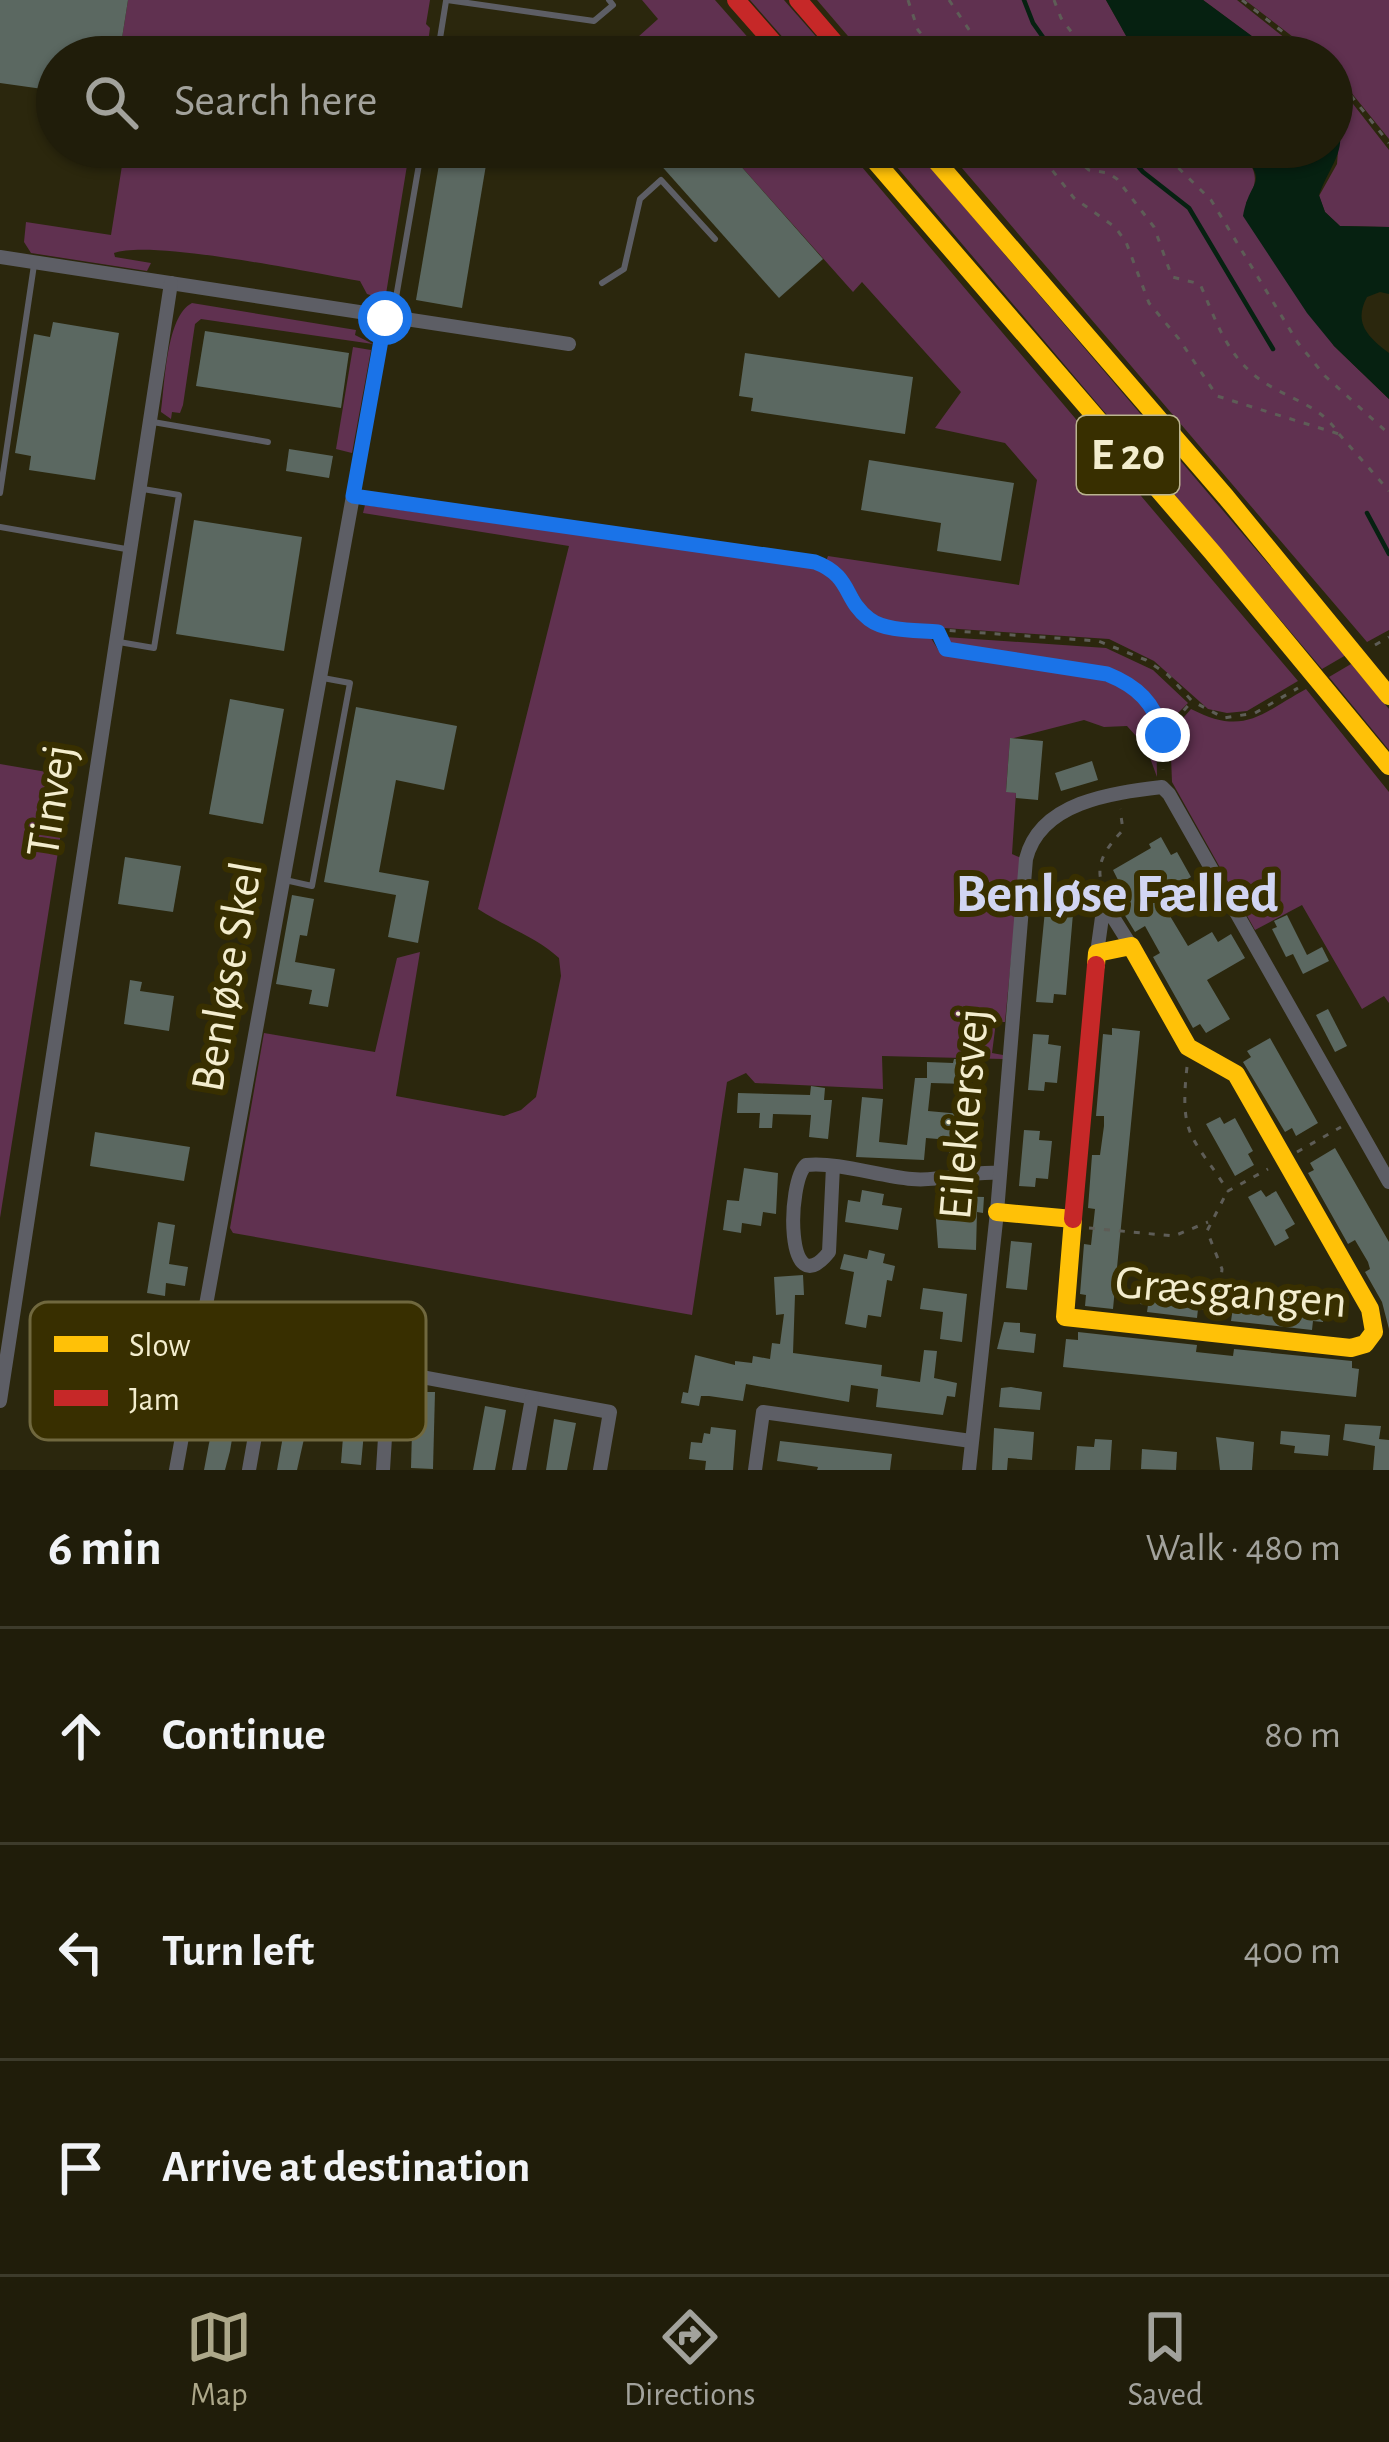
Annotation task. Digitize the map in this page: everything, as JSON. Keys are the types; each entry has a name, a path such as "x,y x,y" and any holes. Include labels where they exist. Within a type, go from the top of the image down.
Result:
{"main road":[{"path":"736,0 768,36"},
{"path":"798,0 829,36"},
{"name":"E 20","path":"881,168 1213,552 1389,766"},
{"name":"E 20","path":"942,168 1226,497 1389,696"},
{"path":"1097,953 1131,946"},
{"name":"Græsgangen","path":"1097,953 1065,1317 1358,1348 1374,1332 1370,1309 1231,1068 1192,1050 1131,946"},
{"name":"Græsgangen","path":"997,1212 1072,1223"}],"street":[{"path":"0,256 569,344"},
{"name":"Tinvej","path":"0,1401 171,283"},
{"name":"Benløse Skel","path":"207,1302 353,496"},
{"path":"1116,795 1162,787 1176,802 1389,1182"},
{"name":"Eilekiersvej","path":"969,1470 1031,841 1043,824 1061,812 1116,795"},
{"name":"Græsgangen","path":"1104,903 1131,946"},
{"name":"Græsgangen","path":"1097,953 1104,903"},
{"path":"833,1166 829,1252 820,1261 808,1263 798,1258 792,1246 798,1175 811,1163 833,1166 916,1180 998,1173"},
{"path":"426,1380 610,1412 600,1470"},
{"path":"519,1470 532,1398"},
{"path":"755,1470 763,1412 971,1441"},
{"name":"Benløse Skel","path":"176,1470 182,1440"},
{"path":"249,1470 254,1440"},
{"path":"383,1470 385,1440"}],"lane":[{"path":"441,36 447,0 593,21 613,4 609,0"},
{"path":"389,318 418,168"},
{"path":"602,283 624,269 640,199 661,180 715,239"},
{"path":"0,493 34,262"},
{"path":"150,422 268,442"},
{"path":"116,641 154,648 179,496 140,489"},
{"path":"0,526 130,550"},
{"path":"285,880 312,886 350,683 321,678"}],"path":[{"path":"908,0 921,36"},
{"path":"949,0 973,36"},
{"path":"1054,0 1074,36"},
{"path":"1243,0 1288,36"},
{"path":"1353,98 1389,143"},
{"path":"1050,168 1074,198 1114,227 1126,242 1149,303 1217,397 1339,434"},
{"path":"1087,168 1117,179 1154,227 1169,274 1200,284 1227,346 1249,371 1312,407 1389,491"},
{"path":"1178,168 1211,200 1298,343 1325,376 1389,434"},
{"path":"389,318 353,496 815,562 845,580 868,619 884,626 1099,641 1146,660 1192,701 1224,718 1255,713"},
{"path":"938,632 946,649 1107,674 1129,683 1159,718 1162,787"},
{"path":"1163,735 1192,701"},
{"path":"1104,903 1105,889 1098,876 1103,854 1124,826 1116,795"},
{"path":"1192,1050 1185,1081 1186,1126 1228,1191"},
{"path":"1072,1223 1174,1236 1210,1221 1228,1191 1353,1120"},
{"path":"1210,1221 1208,1239 1222,1269 1215,1334"}],"shaded area":[{"path":"128,0 430,0 429,36 122,36"},
{"path":"642,0 715,0 747,36 639,36 658,19"},
{"path":"750,0 784,0 816,36 782,36"},
{"path":"817,0 1106,0 1126,36 848,36"},
{"path":"1106,0 1203,0 1252,36 1126,36"},
{"path":"1203,0 1237,0 1282,36 1252,36"},
{"path":"1245,0 1389,0 1389,139 1353,95 1353,36 1292,36"},
{"path":"1353,104 1389,150 1389,227 1340,226 1325,212 1319,196 1335,168 1353,168"},
{"path":"122,168 407,168 385,300 375,306 377,297 367,294 360,281 162,250 114,253 115,257 151,263 147,271 31,253 24,242 26,222 111,235"},
{"path":"743,168 863,168 1298,681 1247,711 1227,713 1208,709 1154,661 1109,639 899,625 871,616 847,577 826,561 828,556 1019,585 1037,480 1005,443 935,428 961,392 862,282 853,292"},
{"path":"898,168 931,168 1346,655 1322,669"},
{"path":"962,168 1252,168 1254,186 1246,203 1334,346 1389,399 1389,630 1367,642"},
{"path":"1332,168 1319,195 1325,212 1340,226 1389,227 1389,294 1367,297 1362,322 1389,353 1389,399 1307,313 1243,216 1256,181 1253,169"},
{"path":"192,303 356,330 355,335 373,344 201,319 195,324 183,405 180,413 172,412 171,419 161,412 168,352 177,322"},
{"path":"353,347 371,350 352,453 336,449"},
{"path":"365,505 823,569 837,581 858,616 876,628 929,635 946,654 1093,677 1131,690 1156,722 1157,777 1146,747 1127,726 1104,727 1084,720 1010,739 1006,791 1016,793 1012,854 1021,858 1005,1022 996,1022 992,1053 1003,1059 882,1056 883,1089 755,1083 746,1073 727,1082 692,1315 233,1233 230,1228 264,1033 375,1052 397,958 420,952 396,1096 504,1116 536,1097 561,976 559,958 551,951 478,909 569,546 363,513"},
{"path":"945,637 1106,648 1153,670 1188,703 1167,724 1142,692 1107,671 966,648 949,644"},
{"path":"1351,664 1389,709 1389,750 1329,677"},
{"path":"1306,689 1389,792 1389,1003 1384,996 1362,1009 1302,905 1255,930 1172,782 1170,733 1191,709 1225,721 1251,719"},
{"path":"0,764 70,776 0,1218"}],"building":[{"path":"0,0 128,0 122,36 36,36 36,88 0,83"},
{"path":"438,168 485,168 462,308 416,300"},
{"path":"663,168 743,168 823,259 779,298"},
{"path":"53,322 119,333 95,480 29,470 31,456 15,453 34,334 50,337"},
{"path":"205,331 349,353 341,408 196,386"},
{"path":"745,353 913,377 905,434 751,411 753,398 739,396"},
{"path":"289,449 333,456 329,478 286,471"},
{"path":"869,460 1014,483 1001,561 937,551 941,523 861,510"},
{"path":"194,520 302,537 284,651 176,634"},
{"path":"230,699 284,709 263,824 209,814"},
{"path":"356,707 457,726 444,790 396,780 379,872 429,881 418,943 388,937 396,895 324,882"},
{"path":"1010,738 1043,741 1038,800 1006,792"},
{"path":"1092,761 1098,780 1061,791 1055,773"},
{"path":"1161,837 1171,855 1177,852 1191,877 1177,885 1186,900 1167,911 1188,946 1212,932 1218,942 1231,934 1245,958 1207,980 1230,1019 1206,1033 1200,1024 1193,1028 1153,957 1160,953 1145,926 1135,932 1107,886 1118,880 1113,870"},
{"path":"125,857 181,866 173,912 118,904"},
{"path":"1047,890 1063,891 1062,900 1074,902 1066,995 1054,994 1053,1003 1036,1002"},
{"path":"292,895 314,899 307,936 300,935 295,962 335,969 328,1007 309,1004 312,990 276,984"},
{"path":"1287,915 1307,955 1322,947 1329,961 1303,974 1293,954 1286,957 1272,929 1277,927 1274,921"},
{"path":"130,980 142,982 140,991 174,996 169,1031 124,1024"},
{"path":"1328,1009 1347,1046 1335,1052 1316,1015"},
{"path":"1112,1028 1140,1031 1113,1309 1085,1306 1086,1295 1080,1294 1084,1244 1091,1245 1095,1209 1088,1208 1092,1155 1100,1155 1104,1126 1104,1116 1096,1116 1103,1034 1112,1035"},
{"path":"1033,1034 1049,1035 1048,1044 1061,1046 1057,1083 1045,1082 1044,1091 1028,1090"},
{"path":"1270,1038 1318,1123 1296,1136 1292,1128 1285,1132 1243,1062 1251,1057 1247,1051"},
{"path":"965,1059 967,1084 931,1083 928,1111 961,1114 962,1097 981,1099 978,1126 970,1125 967,1154 949,1153 950,1140 926,1138 924,1160 856,1157 862,1097 883,1099 879,1142 907,1145 915,1078 927,1078 927,1062 953,1063"},
{"path":"811,1086 825,1088 824,1100 832,1100 828,1139 809,1137 811,1115 773,1114 772,1128 759,1128 760,1113 737,1113 738,1093 810,1095"},
{"path":"1220,1117 1224,1124 1235,1118 1253,1151 1248,1154 1254,1165 1235,1176 1206,1124"},
{"path":"1024,1130 1040,1131 1039,1140 1052,1141 1048,1179 1036,1178 1035,1187 1019,1186"},
{"path":"95,1132 190,1147 184,1181 90,1166"},
{"path":"1335,1148 1389,1242 1389,1329 1382,1302 1365,1272 1370,1269 1368,1262 1355,1240 1348,1244 1308,1173 1314,1170 1310,1163"},
{"path":"744,1168 778,1173 776,1214 763,1212 761,1226 742,1223 741,1233 723,1230 727,1200 739,1201"},
{"path":"862,1190 884,1194 882,1205 902,1208 898,1230 845,1222 848,1200 860,1202"},
{"path":"1261,1190 1266,1197 1276,1191 1295,1224 1285,1230 1289,1238 1275,1246 1248,1197"},
{"path":"951,1196 984,1197 983,1213 977,1212 976,1250 938,1248 935,1206 950,1206"},
{"path":"158,1222 175,1225 169,1264 188,1267 185,1286 166,1283 165,1296 147,1293"},
{"path":"1011,1241 1032,1243 1027,1290 1006,1288"},
{"path":"869,1250 885,1254 883,1263 895,1266 892,1281 887,1280 881,1317 868,1315 866,1328 845,1324 854,1272 840,1269 844,1254 867,1259"},
{"path":"803,1275 804,1295 795,1295 793,1353 882,1365 881,1376 920,1382 924,1350 937,1351 934,1378 957,1383 955,1397 947,1396 943,1415 876,1407 878,1389 851,1385 849,1402 746,1384 743,1401 701,1396 699,1406 681,1403 683,1392 688,1393 695,1355 735,1365 735,1361 752,1363 753,1356 770,1359 772,1343 780,1344 784,1314 776,1315 774,1277"},
{"path":"1144,1275 1326,1295 1323,1322 1313,1321 1312,1330 1231,1321 1232,1314 1198,1309 1197,1318 1147,1312 1148,1305 1140,1304"},
{"path":"923,1288 967,1294 962,1342 940,1339 943,1312 920,1309"},
{"path":"1004,1322 1020,1323 1020,1332 1036,1334 1034,1353 997,1349"},
{"path":"1078,1332 1197,1345 1196,1352 1233,1356 1234,1349 1352,1361 1352,1368 1359,1369 1356,1397 1063,1367 1066,1339 1078,1340"},
{"path":"1001,1388 1042,1392 1040,1410 999,1407"},
{"path":"426,1392 435,1392 433,1469 411,1468 412,1440 426,1440"},
{"path":"485,1406 506,1410 495,1470 473,1470"},
{"path":"554,1419 576,1423 567,1470 546,1470"},
{"path":"1345,1424 1381,1426 1379,1439 1389,1440 1389,1470 1373,1470 1375,1446 1343,1440"},
{"path":"711,1427 736,1430 733,1470 705,1470 706,1461 689,1459 691,1442 702,1443"},
{"path":"994,1428 1034,1432 1032,1460 1008,1458 1007,1470 992,1470"},
{"path":"1281,1431 1330,1435 1328,1456 1294,1453 1295,1446 1280,1444"},
{"path":"1216,1437 1254,1442 1252,1470 1220,1470"},
{"path":"1095,1439 1112,1440 1110,1470 1075,1470 1077,1446 1094,1447"},
{"path":"210,1440 232,1440 225,1470 204,1470"},
{"path":"282,1440 304,1440 297,1470 277,1470"},
{"path":"343,1440 363,1440 361,1465 341,1463"},
{"path":"780,1441 892,1454 890,1470 817,1470 777,1461"},
{"path":"1142,1449 1177,1452 1176,1470 1141,1469"}],"waterway":[{"path":"1024,0 1042,36"},
{"path":"1139,168 1189,208 1273,349"},
{"path":"1367,513 1389,554"}],"traffic: slow":[{"path":"881,168 1212,552 1389,766"},
{"path":"942,168 1226,497 1389,696"},
{"path":"997,1212 1073,1219 1065,1317 1351,1348 1365,1344 1374,1332 1370,1309 1236,1074 1188,1047 1131,946 1097,953 1096,965"}],"traffic: jam":[{"path":"736,0 768,36"},
{"path":"798,0 829,36"},
{"path":"1073,1219 1096,965"}],"district":[{"name":"Benløse Fælled","path":"1117,895"}],"route":[{"path":"385,318 353,496 815,562 845,580 868,619 884,626 938,632 946,649 1107,674 1129,683 1148,700 1163,735"}]}
